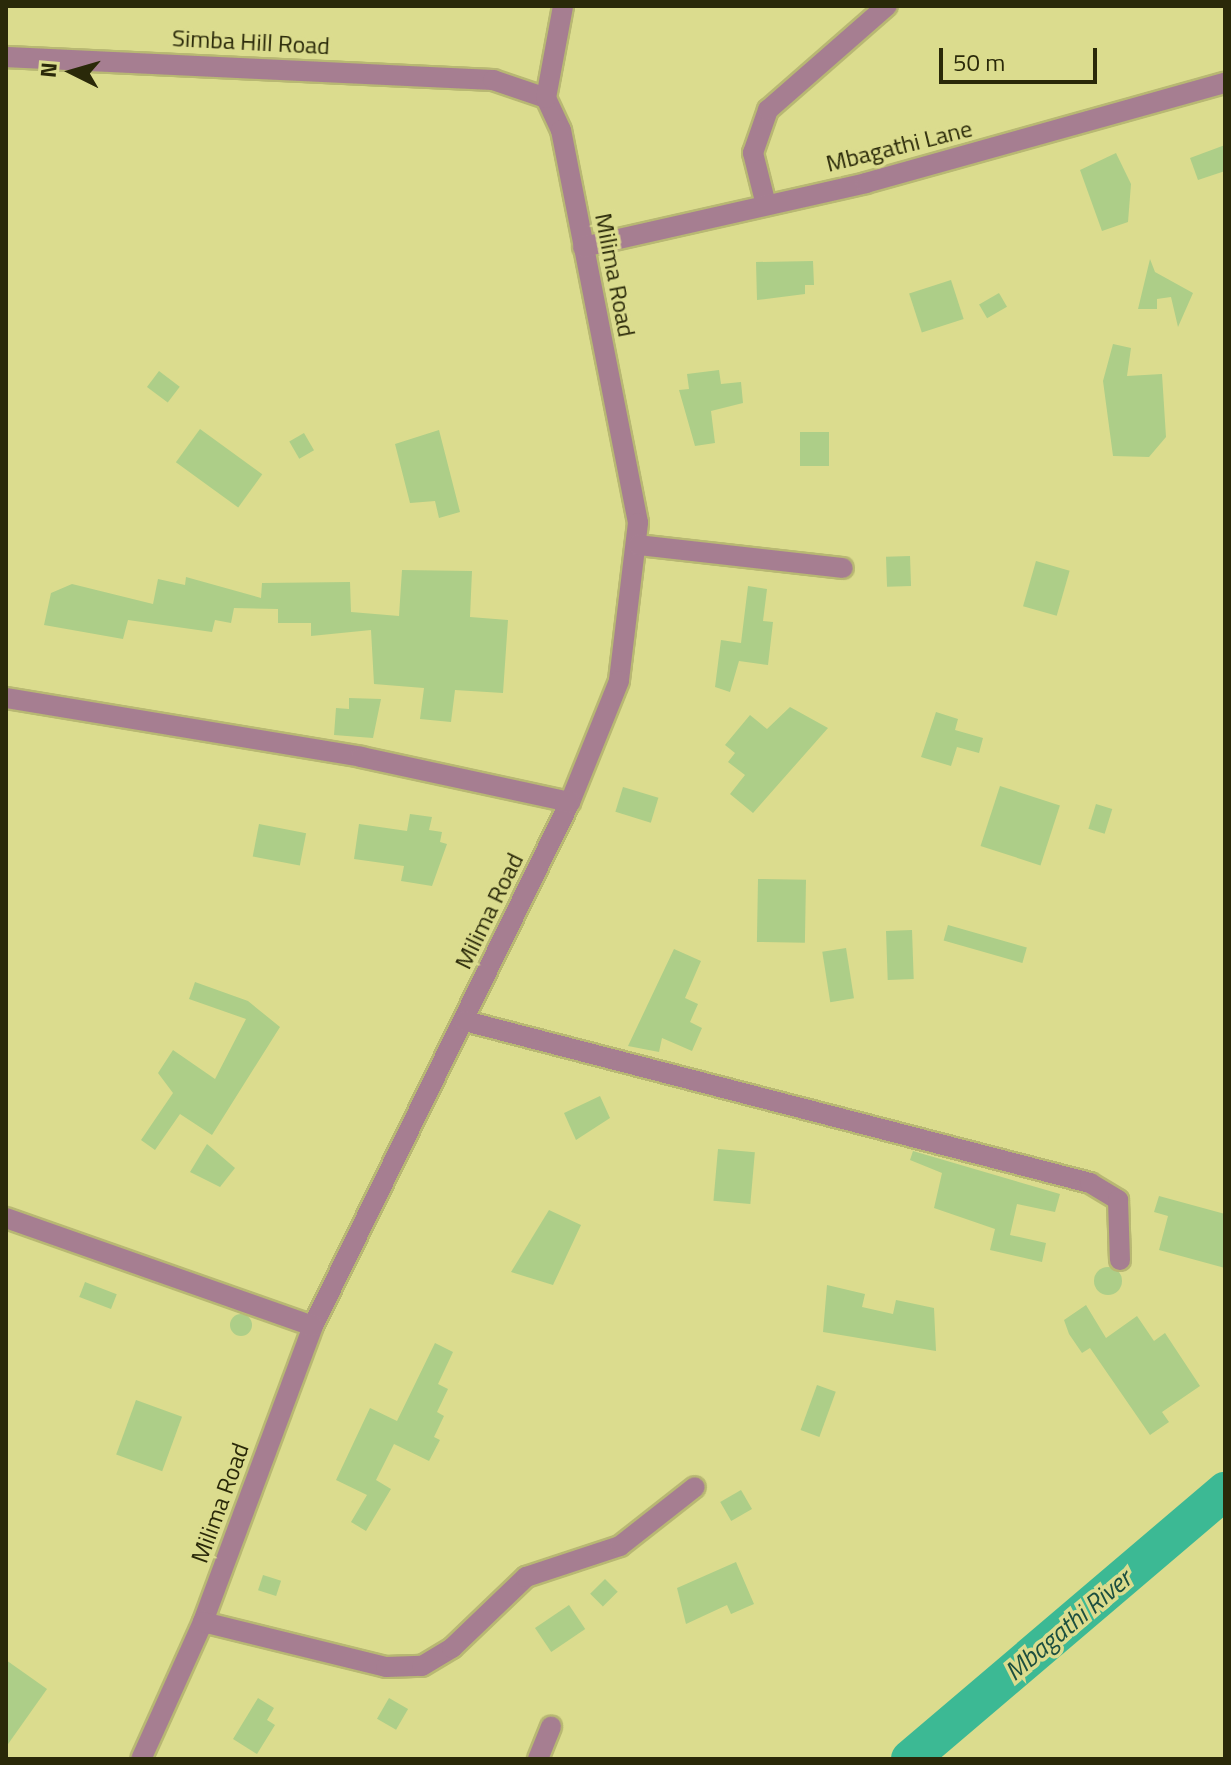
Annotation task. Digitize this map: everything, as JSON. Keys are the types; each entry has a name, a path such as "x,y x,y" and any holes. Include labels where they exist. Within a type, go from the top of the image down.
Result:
{"street":[{"path":"546,98 563,6"},
{"path":"766,205 753,153 768,110 887,6"},
{"name":"Simba Hill Road","path":"6,57 493,80 546,98"},
{"name":"Mbagathi Lane","path":"583,247 766,205 1225,83"},
{"name":"Milima Road","path":"141,1759 203,1622 313,1326 570,802 619,681 638,545 561,130 546,98"},
{"path":"638,545 843,568"},
{"path":"6,698 361,757 570,802"},
{"path":"465,1021 1090,1183 1118,1200 1120,1260"},
{"path":"6,1218 313,1326"},
{"path":"203,1622 386,1667 422,1666 452,1648 526,1577 620,1546 695,1487"},
{"path":"538,1759 551,1726"}],"building":[{"path":"1225,145 1225,171 1198,180 1190,158"},
{"path":"1116,153 1131,184 1128,222 1102,231 1080,170"},
{"path":"1150,259 1155,272 1193,293 1178,327 1171,297 1157,299 1157,309 1138,309"},
{"path":"813,261 814,285 805,285 805,294 757,300 756,262"},
{"path":"951,280 964,319 922,333 909,294"},
{"path":"999,293 1007,307 987,318 979,304"},
{"path":"1113,344 1131,348 1127,376 1162,374 1166,437 1149,457 1113,456 1103,381"},
{"path":"719,370 721,384 741,382 743,403 711,411 715,443 695,446 679,390 689,389 687,374"},
{"path":"159,371 180,387 168,403 147,387"},
{"path":"200,429 262,474 238,507 176,462"},
{"path":"439,430 460,512 439,518 435,501 410,503 395,444"},
{"path":"800,432 829,432 829,466 800,466"},
{"path":"304,433 314,450 299,459 289,442"},
{"path":"910,556 911,586 887,587 886,557"},
{"path":"1036,561 1070,571 1057,616 1023,606"},
{"path":"402,570 472,571 470,617 508,620 503,693 455,690 451,722 420,719 424,688 374,684 371,630 311,636 311,623 278,623 278,609 234,608 231,623 215,620 212,632 128,620 123,639 44,625 51,593 72,584 153,604 158,579 185,585 186,577 261,598 262,583 350,582 351,612 399,616"},
{"path":"748,586 767,589 763,621 773,622 768,665 739,661 730,692 715,687 721,640 741,643"},
{"path":"349,698 381,699 373,738 334,735 336,708 349,709"},
{"path":"790,707 828,728 753,813 730,794 745,775 728,762 735,753 725,745 750,715 767,729"},
{"path":"936,712 958,719 955,730 983,738 979,753 957,747 951,766 921,757"},
{"path":"1000,786 1060,805 1040,865 981,846"},
{"path":"623,787 658,798 651,823 615,812"},
{"path":"1096,804 1112,809 1105,834 1088,829"},
{"path":"410,814 432,817 429,830 442,832 440,842 447,844 432,886 401,881 404,866 354,859 359,824 407,831"},
{"path":"259,824 306,833 300,866 253,856"},
{"path":"758,879 806,880 805,943 757,942"},
{"path":"948,925 1027,948 1022,963 944,940"},
{"path":"912,930 914,979 888,980 886,931"},
{"path":"846,948 854,998 830,1002 822,952"},
{"path":"674,949 701,961 685,998 698,1004 690,1022 702,1028 692,1051 662,1038 659,1052 628,1046"},
{"path":"195,982 248,1001 280,1027 212,1135 180,1114 155,1150 141,1140 173,1093 158,1073 173,1050 215,1079 246,1019 189,999"},
{"path":"600,1096 610,1118 576,1140 564,1113"},
{"path":"207,1144 235,1168 220,1187 190,1172"},
{"path":"718,1149 755,1152 750,1204 713,1201"},
{"path":"913,1151 1060,1194 1055,1212 1017,1204 1010,1235 1046,1243 1042,1262 990,1250 995,1229 934,1208 942,1173 910,1160"},
{"path":"1159,1196 1225,1214 1225,1268 1159,1250 1168,1216 1154,1212"},
{"path":"549,1210 581,1225 553,1285 511,1272"},
{"path":"1108,1267 1118,1271 1122,1281 1118,1291 1108,1295 1098,1291 1094,1281 1098,1271"},
{"path":"85,1282 117,1294 111,1309 79,1297"},
{"path":"827,1285 865,1294 862,1307 893,1314 896,1300 934,1308 936,1351 823,1332"},
{"path":"1086,1305 1106,1338 1137,1316 1154,1341 1165,1333 1200,1386 1162,1412 1169,1422 1150,1435 1090,1348 1082,1353 1069,1334 1064,1320"},
{"path":"241,1314 249,1317 252,1325 249,1333 241,1336 233,1333 230,1325 233,1317"},
{"path":"435,1343 453,1352 438,1384 448,1389 437,1412 444,1416 434,1437 440,1440 429,1461 394,1444 376,1480 391,1489 366,1531 351,1522 367,1495 336,1480 370,1408 397,1421"},
{"path":"817,1385 836,1392 819,1437 801,1430"},
{"path":"136,1400 182,1417 162,1471 116,1455"},
{"path":"741,1490 752,1509 731,1521 720,1502"},
{"path":"736,1562 754,1604 731,1614 727,1605 686,1624 677,1588"},
{"path":"263,1575 281,1581 276,1596 258,1590"},
{"path":"605,1579 618,1592 603,1607 590,1594"},
{"path":"569,1605 585,1629 551,1652 535,1628"},
{"path":"6,1660 47,1689 6,1747"},
{"path":"258,1698 274,1708 267,1720 275,1725 257,1754 233,1739"},
{"path":"389,1698 408,1709 396,1730 377,1719"}],"waterway":[{"name":"Mbagathi River","path":"910,1759 1225,1491"}]}
